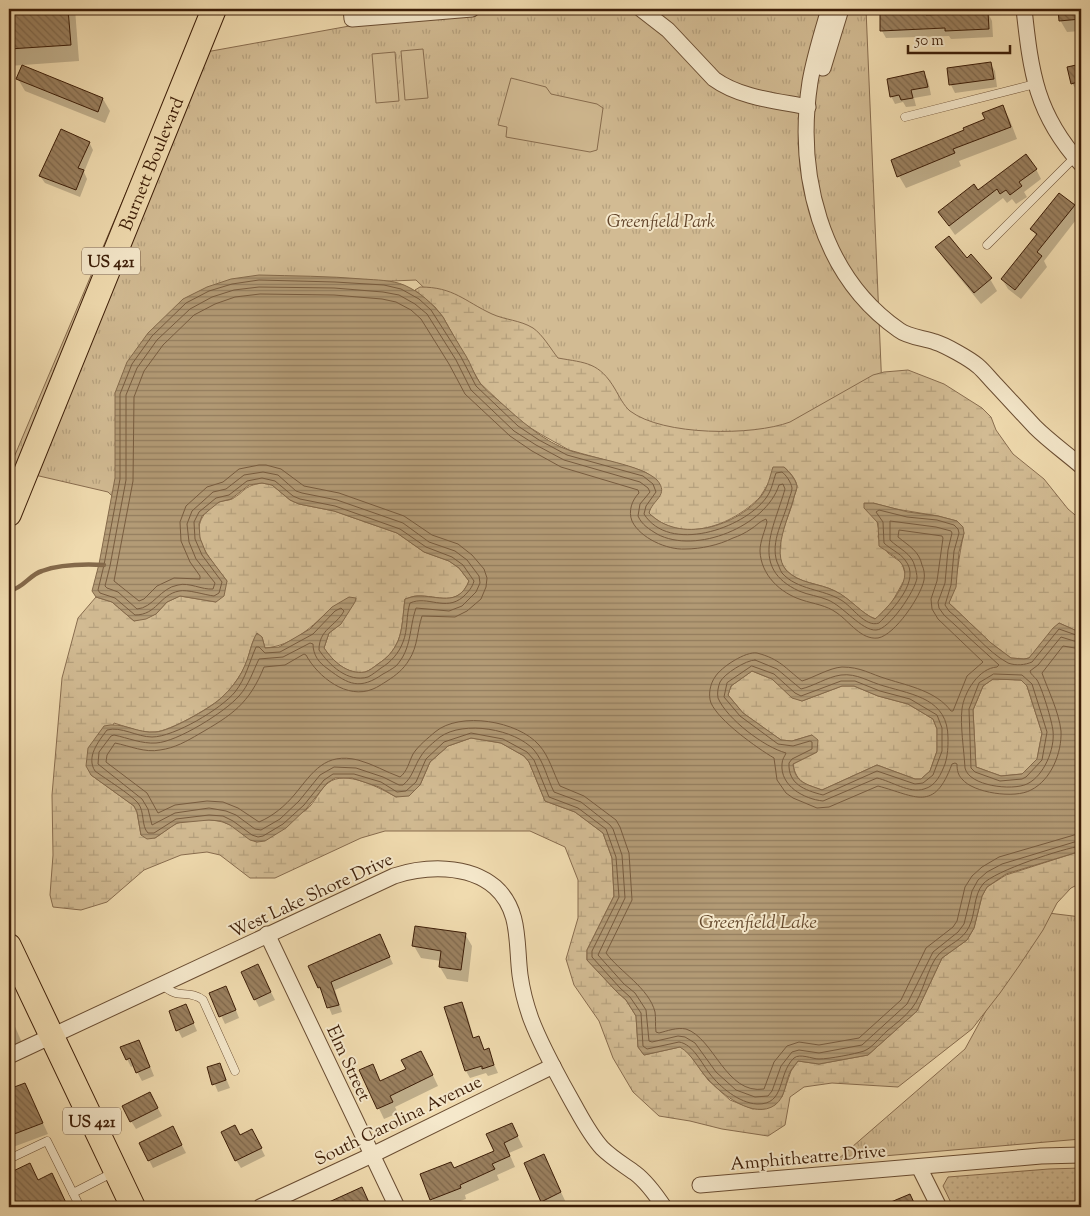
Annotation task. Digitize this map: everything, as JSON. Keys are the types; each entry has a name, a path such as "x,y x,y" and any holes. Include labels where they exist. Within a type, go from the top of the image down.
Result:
{"highway":[{"name":"Burnett Boulevard","path":"9,514 214,9"},
{"name":"US 421","path":"9,946 18,973 51,1035 133,1207"}],"street":[{"path":"351,14 472,9"},
{"path":"641,9 668,30 714,79 729,88 808,107"},
{"path":"829,9 810,82 806,132 812,194 819,219 832,249 848,278 864,298 886,320 901,332 938,342 978,365 1037,429 1081,466"},
{"path":"808,107 833,38 841,9"},
{"path":"1024,9 1029,57 1035,84 1044,109 1078,161"},
{"name":"West Lake Shore Drive","path":"9,1056 374,884 407,871 435,869 463,872 475,875 496,888 509,905 516,924 520,975 526,1004 539,1038 553,1066 596,1141 614,1158 644,1181 664,1207"},
{"name":"Elm Street","path":"267,934 397,1207"},
{"name":"South Carolina Avenue","path":"260,1207 372,1155 553,1066"},
{"name":"Amphitheatre Drive","path":"700,1185 1040,1156 1081,1156"},
{"path":"919,1166 938,1207"}],"lane":[{"path":"905,117 1035,84"},
{"path":"987,245 1078,161"},
{"path":"163,985 171,993 196,995 203,1000 235,1071"},
{"path":"9,1159 47,1142 80,1207"},
{"path":"73,1193 116,1171"}],"green space":[{"name":"Greenfield Park","path":"464,9 866,9 891,604 765,489 562,421 416,280 296,285 145,528 108,492 9,469 184,56 377,21"},
{"path":"423,49 428,98 405,100 401,51"},
{"path":"395,52 399,101 376,103 372,54"},
{"path":"511,78 546,87 551,94 597,104 603,108 597,150 590,152 506,137 507,127 498,125"},
{"path":"420,287 442,289 492,314 523,323 533,328 558,358 591,365 603,373 630,411 645,419 685,429 732,431 774,427 790,422 873,375 884,372 908,370 944,384 982,408 991,417 996,430 1013,454 1044,479 1068,509 1081,520 1081,631 1059,623 1029,658 1011,658 991,643 949,603 964,533 957,521 873,503 879,531 878,537 888,553 902,563 906,577 892,602 876,619 866,614 835,591 803,581 791,575 781,562 780,544 797,486 792,475 784,467 768,484 760,497 735,516 721,523 706,528 690,530 675,528 662,523 649,513 657,480 645,472 634,468 569,450 521,422 480,383 443,317 435,307 415,290"},
{"path":"262,483 272,485 290,500 299,504 334,511 397,533 424,552 449,561 459,568 469,581 459,595 453,597 417,596 405,599 401,631 396,645 387,657 367,671 358,672 346,669 336,662 324,648 329,633 341,624 332,607 310,628 285,643 265,648 262,637 257,634 245,666 231,688 224,696 189,719 170,728 155,732 139,731 114,723 91,775 134,806 137,812 141,835 155,838 178,823 210,820 228,824 257,842 306,810 325,786 335,779 344,778 362,781 396,797 420,785 430,762 448,746 471,738 501,743 524,756 529,762 545,801 575,812 603,833 612,858 614,896 587,950 587,960 626,1000 636,1016 638,1047 644,1055 680,1047 687,1051 708,1080 730,1100 753,1109 782,1097 791,1071 798,1061 819,1064 868,1055 917,1011 942,958 967,940 974,928 982,896 987,887 1006,875 1081,851 1081,883 1071,888 1057,903 1043,930 1019,966 972,1029 898,1087 832,1083 804,1087 790,1097 785,1125 768,1136 659,1116 633,1092 613,1058 599,1021 574,985 566,959 578,918 578,880 565,847 530,831 385,831 361,838 275,878 250,878 220,855 207,852 181,855 144,870 107,902 81,910 53,907 50,895 53,855 52,795 62,678 78,618 96,597 112,602 134,621 156,614 167,602 180,596 216,602 227,581 212,562 201,542 200,522 206,512 217,503 232,499 248,487"},
{"path":"752,671 772,679 792,697 802,701 842,686 854,686 878,696 908,704 933,719 937,729 937,751 930,771 921,779 915,779 877,765 822,790 803,782 794,770 793,764 817,752 812,735 792,741 781,740 743,713 728,695 731,686"},
{"path":"993,679 1021,680 1027,686 1042,733 1037,759 1022,774 1001,776 976,767 973,710 983,686"},
{"path":"1040,912 1081,917 1081,1139 837,1160 965,1049"},
{"path":"1081,1168 1081,1207 953,1207 943,1186 948,1177"}],"water":[{"name":"Greenfield Lake","path":"259,275 337,277 389,281 410,288 425,298 443,317 478,380 489,393 515,416 551,442 580,454 629,466 657,480 662,490 649,513 661,522 676,528 707,528 738,516 762,495 773,467 784,467 790,473 797,486 782,534 780,554 786,570 797,578 829,588 840,594 865,614 875,619 898,593 905,577 901,563 879,546 878,523 864,508 864,503 873,503 957,521 963,527 964,533 959,552 956,587 949,603 991,643 1011,658 1024,659 1029,658 1059,623 1081,631 1081,851 1006,874 987,887 982,896 974,928 967,940 942,958 917,1011 868,1055 819,1064 798,1061 789,1074 779,1102 767,1109 758,1109 738,1103 721,1092 680,1047 644,1055 638,1047 636,1016 626,1000 587,960 587,950 614,896 612,858 603,833 575,812 545,801 529,762 524,756 501,743 471,738 448,746 430,762 420,785 409,796 396,797 379,787 352,778 335,778 327,783 307,808 286,828 265,841 257,842 250,840 230,825 221,821 209,820 177,823 155,838 147,839 141,835 137,812 134,806 91,775 86,766 88,748 104,726 117,725 156,732 170,728 199,714 215,703 234,684 243,670 257,633 262,637 265,648 279,647 310,629 332,607 349,597 356,598 355,602 341,624 329,633 324,648 336,662 346,669 358,672 367,671 387,657 396,645 401,631 405,599 417,596 453,597 459,595 469,581 459,568 449,561 424,552 397,533 334,511 299,504 290,500 272,485 262,483 249,485 231,499 219,502 202,516 199,524 200,538 206,553 227,581 224,596 216,602 180,596 167,602 156,614 146,619 134,621 112,602 96,597 92,591 115,478 115,393 127,362 148,333 183,299 207,287 231,279","holes":["752,671 772,679 792,698 802,701 842,686 854,686 878,696 908,704 933,719 937,729 937,751 930,771 921,779 915,779 877,765 822,790 802,782 796,775 793,764 817,752 818,740 812,735 792,741 781,740 743,713 728,695 731,686","993,679 1021,680 1027,686 1042,733 1037,759 1022,774 1001,776 976,767 973,710 983,686"]}],"building":[{"path":"9,9 68,9 71,45 9,49"},
{"path":"1058,9 1081,9 1081,19 1059,21"},
{"path":"925,12 926,15 988,12 989,29 945,31 945,28 880,31 880,14"},
{"path":"991,62 994,79 949,85 947,68"},
{"path":"1081,64 1081,81 1071,84 1067,67"},
{"path":"22,65 103,98 98,112 16,79"},
{"path":"924,71 928,87 911,90 913,98 901,100 899,95 890,97 887,79"},
{"path":"1003,105 1011,127 953,149 955,153 897,177 891,160 964,130 963,128 985,119 982,113"},
{"path":"61,129 90,142 78,168 84,170 76,190 39,176"},
{"path":"1026,154 1037,169 1019,182 1022,186 1010,195 1006,190 1000,194 997,189 949,226 938,212 974,184 978,190"},
{"path":"1059,193 1075,205 1037,252 1042,256 1015,290 1001,279 1037,234 1030,229"},
{"path":"949,236 967,258 971,254 992,278 974,293 935,247"},
{"path":"415,926 466,933 461,970 439,967 441,951 412,946"},
{"path":"380,934 390,957 331,982 339,1005 327,1008 320,987 318,988 308,966"},
{"path":"258,964 271,992 254,1000 241,972"},
{"path":"226,986 236,1010 219,1017 209,993"},
{"path":"462,1002 473,1038 479,1036 484,1050 489,1048 494,1065 465,1071 444,1007"},
{"path":"186,1004 194,1023 176,1031 169,1011"},
{"path":"139,1040 150,1067 136,1073 130,1058 126,1060 120,1047"},
{"path":"421,1051 433,1075 390,1096 393,1102 377,1109 359,1070 373,1064 380,1081 406,1069 401,1060"},
{"path":"220,1063 226,1080 212,1085 207,1067"},
{"path":"25,1083 43,1123 9,1136 9,1089"},
{"path":"150,1092 158,1108 130,1122 122,1106"},
{"path":"512,1123 518,1136 504,1143 510,1156 492,1164 495,1169 460,1185 461,1188 430,1200 420,1174 451,1162 454,1168 494,1151 486,1134"},
{"path":"235,1125 240,1135 252,1129 262,1148 235,1161 221,1132"},
{"path":"173,1126 182,1145 148,1161 139,1143"},
{"path":"544,1154 561,1192 541,1202 524,1163"},
{"path":"30,1163 38,1180 52,1173 68,1207 9,1207 9,1173"},
{"path":"362,1187 371,1207 318,1207"},
{"path":"910,1194 916,1207 879,1207"}],"waterway":[{"path":"9,591 19,587 33,575 49,569 73,565 104,565"}]}
